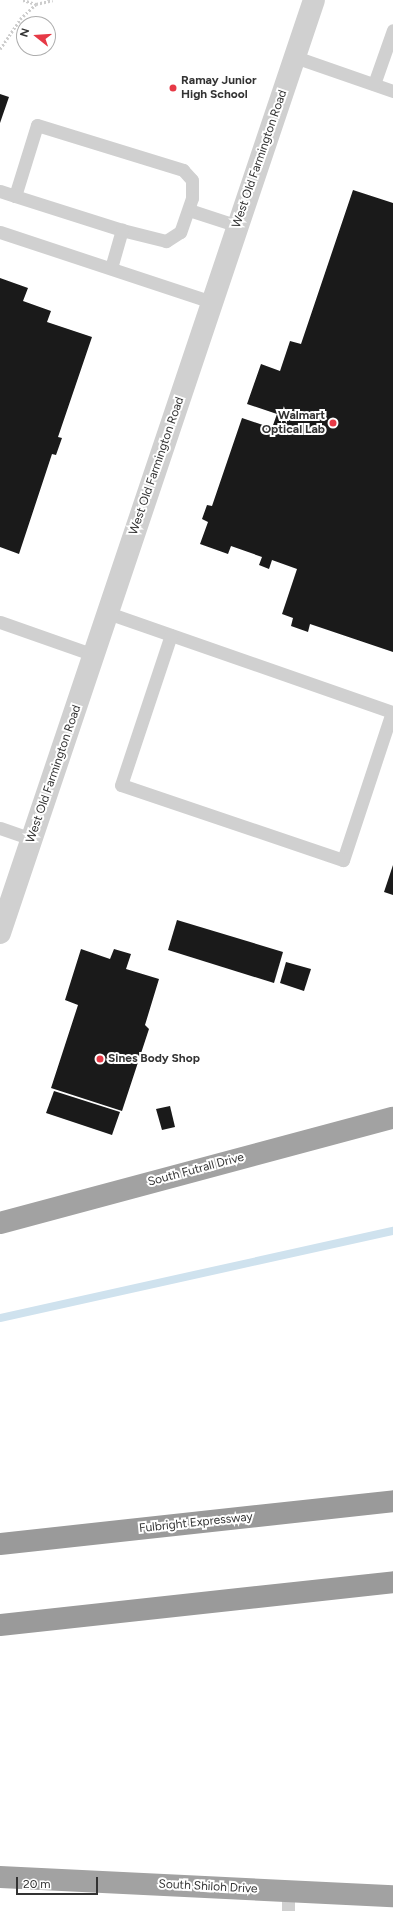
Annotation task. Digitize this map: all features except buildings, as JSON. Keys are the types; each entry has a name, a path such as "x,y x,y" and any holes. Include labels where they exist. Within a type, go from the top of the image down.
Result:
{"highway":[{"name":"South Futrall Drive","path":"0,1223 393,1118"},
{"name":"Fulbright Expressway","path":"0,1544 393,1501"},
{"path":"0,1625 393,1582"},
{"name":"South Shiloh Drive","path":"0,1876 288,1901 393,1896"}],"street":[{"name":"West Old Farmington Road","path":"1,929 314,0"}],"lane":[{"path":"374,84 393,30"},
{"path":"295,57 393,91"},
{"path":"0,191 15,196 122,230 166,241 180,232 192,198 192,180 183,170 37,125 15,196"},
{"path":"189,210 238,226"},
{"path":"111,268 122,230"},
{"path":"0,232 212,302"},
{"path":"108,613 392,712 343,860 121,785 171,635"},
{"path":"0,622 94,656"},
{"path":"0,828 32,839"}],"path":[{"path":"23,0 36,4"},
{"path":"0,49 20,19 36,4 53,0"}],"waterway":[{"path":"0,1318 393,1231"}],"place":[{"name":"Ramay Junior High School","path":"173,88"},
{"name":"Walmart Optical Lab","path":"333,423"},
{"name":"Sines Body Shop","path":"100,1059"}]}
